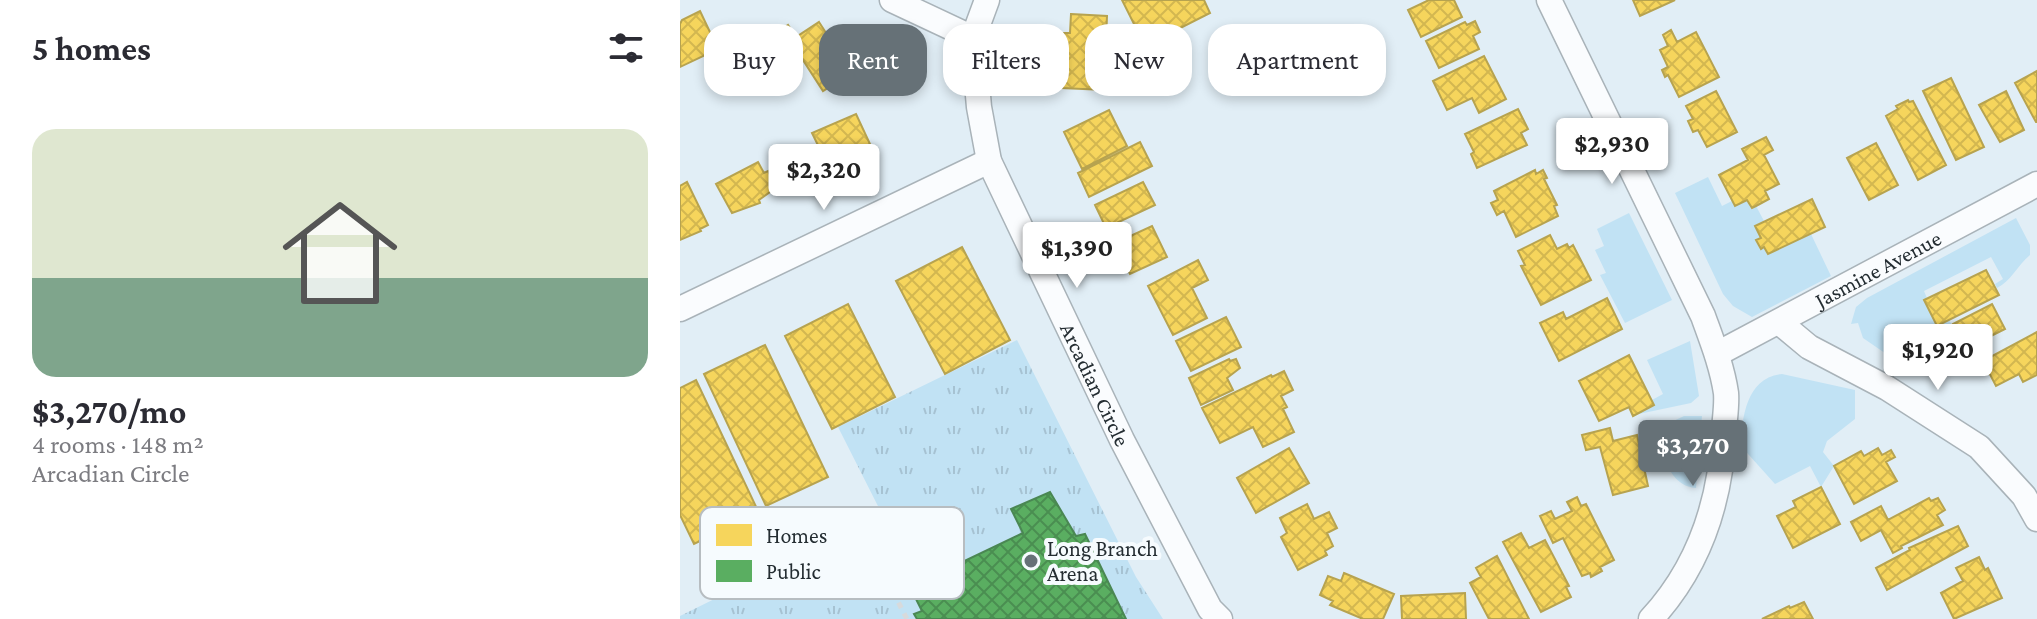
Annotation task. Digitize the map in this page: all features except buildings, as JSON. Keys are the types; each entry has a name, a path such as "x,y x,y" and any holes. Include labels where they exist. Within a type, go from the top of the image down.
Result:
{"street":[{"path":"892,0 943,24"},
{"name":"Arcadian Circle","path":"978,24 987,0"},
{"path":"1549,0 1703,316 1717,354 1726,394 1723,453 1714,507 1697,555 1651,619"},
{"name":"Arcadian Circle","path":"978,96 989,161 1122,440 1210,609 1220,619"},
{"path":"680,309 989,161"},
{"name":"Jasmine Avenue","path":"1717,354 2037,184"},
{"path":"1779,322 1809,347 1887,388 1979,447 2024,496 2037,519"}],"path":[{"path":"897,599 907,619"}],"green space":[{"path":"1708,177 1722,206 1732,201 1735,206 1747,200 1752,208 1756,206 1764,221 1755,226 1761,238 1756,240 1760,249 1764,247 1768,254 1811,234 1831,276 1752,317 1733,306 1723,294 1675,193"},
{"path":"1629,213 1672,300 1625,323 1600,275 1606,273 1595,250 1604,246 1597,229"},
{"path":"2016,218 2030,245 2030,255 2002,285 1997,288 1995,284 2003,279 1991,257 1924,291 1938,325 1949,320 1962,343 1911,371 1863,338 1858,323 1851,324 1856,307 1867,298"},
{"path":"1017,340 1136,577 1163,619 680,619 680,616 715,599 964,599 964,507 878,507 838,427"},
{"path":"1690,341 1699,396 1691,403 1634,415 1654,405 1652,400 1663,394 1647,360"},
{"path":"1782,374 1855,390 1855,419 1827,441 1823,452 1834,466 1821,487 1810,466 1775,484 1740,445 1745,411 1754,391 1770,377"},
{"path":"1684,416 1702,416 1696,488 1678,481 1672,474 1662,444 1665,425"}],"place":[{"name":"Long Branch Arena","path":"1031,561"}]}
